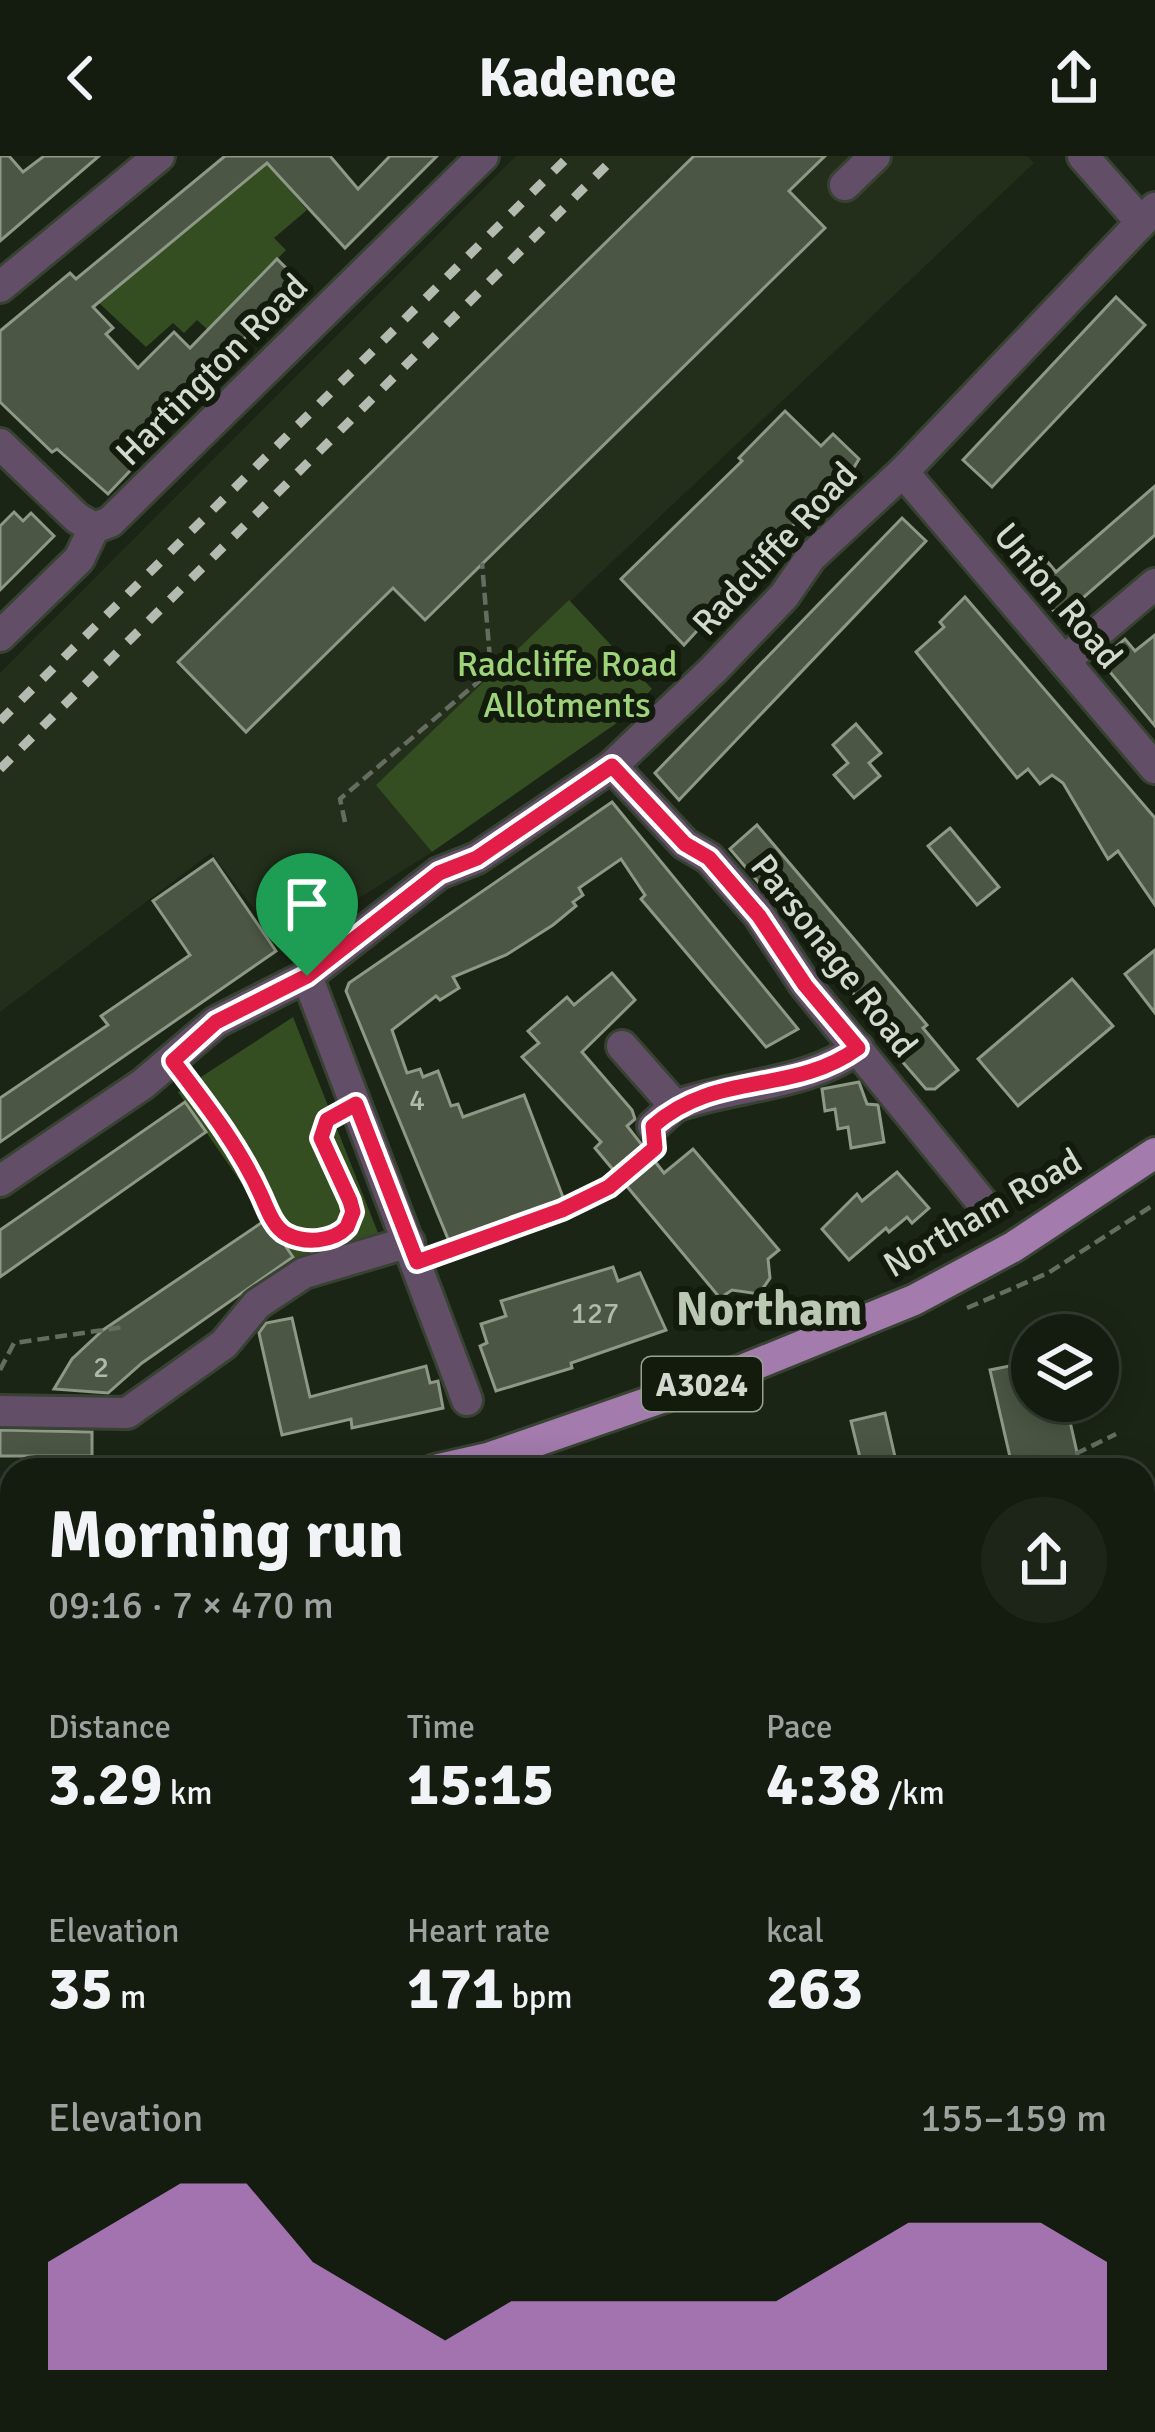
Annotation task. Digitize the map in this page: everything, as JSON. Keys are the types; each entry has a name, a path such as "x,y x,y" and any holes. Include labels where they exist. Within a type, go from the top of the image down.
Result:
{"main road":[{"name":"Northam Road","path":"507,1458 914,1300 1040,1231 1155,1153"}],"street":[{"path":"0,287 159,156"},
{"name":"Hartington Road","path":"0,636 79,560 94,528 110,522 483,156"},
{"path":"845,185 875,156"},
{"path":"1083,156 1148,215"},
{"name":"Radcliffe Road","path":"0,1181 173,1061 216,1022 307,976 439,873 477,858 612,766 742,640 784,596 811,557 903,472 1148,215"},
{"path":"0,444 77,518 94,528"},
{"name":"Union Road","path":"903,472 1155,768"},
{"path":"1064,662 1155,584"},
{"name":"Parsonage Road","path":"612,766 685,844 722,872 984,1204"},
{"path":"307,976 467,1400"},
{"path":"622,1046 664,1116 736,1086 820,1072 858,1048"},
{"path":"0,1411 127,1413 224,1343 257,1304 304,1273 413,1252"}],"path":[{"path":"345,822 340,799 490,671 482,563"},
{"path":"173,1061 226,1134 278,1227 304,1240 331,1238 347,1227 353,1212 321,1138 322,1127 336,1113 356,1104"},
{"path":"413,1252 562,1210 609,1187 655,1148 664,1116"},
{"path":"0,1370 14,1343 124,1328"},
{"path":"1067,1458 1117,1434"}],"shaded area":[{"path":"516,156 1027,156 1034,163 377,784 432,852 283,946 211,853 0,1012 0,673"}],"green space":[{"path":"267,163 307,210 274,238 286,250 208,330 197,320 184,333 173,323 146,347 98,302"},
{"name":"Radcliffe Road Allotments","path":"569,600 652,689 621,720 432,852 376,785"},
{"path":"293,1017 380,1238 296,1261 178,1092"}],"building":[{"path":"0,156 9,156 23,172 44,156 99,156 0,241"},
{"path":"225,156 330,156 358,189 390,156 437,156 345,248 267,163 93,307 113,328 106,334 138,368 174,332 190,348 277,259 300,282 218,365 223,370 141,451 145,455 108,494 57,449 52,452 0,402 0,331 70,273 76,279"},
{"path":"694,156 825,156 789,191 825,228 425,620 393,588 246,732 178,662"},
{"path":"1116,297 1145,325 992,487 963,460"},
{"path":"785,411 821,446 833,434 859,459 850,474 804,522 800,518 684,645 621,579 742,461 739,458"},
{"path":"1155,486 1155,535 1060,618 1020,573 1041,554 1056,572"},
{"path":"14,512 23,521 31,513 54,536 0,590 0,526"},
{"path":"902,518 926,541 679,800 655,773"},
{"path":"965,597 1155,818 1155,905 1118,851 1108,859 1063,783 1052,775 1040,784 1028,769 1017,778 916,652 944,627 940,622"},
{"path":"1155,635 1155,726 1100,660 1125,639 1135,651"},
{"path":"856,724 881,753 869,763 880,776 854,798 834,775 848,763 833,745"},
{"path":"612,802 798,1029 766,1047 641,899 645,895 621,859 579,888 583,895 573,902 576,906 553,925 506,955 453,977 459,988 440,1000 436,996 392,1030 407,1073 420,1069 423,1077 438,1071 451,1106 458,1104 463,1117 524,1095 566,1205 451,1246 346,991 349,983"},
{"path":"757,825 927,1025 923,1028 958,1070 935,1089 926,1089 894,1052 900,1048 730,849"},
{"path":"950,828 999,887 977,905 928,846"},
{"path":"213,859 276,951 0,1142 0,1098 108,1025 101,1016 190,955 153,901"},
{"path":"1155,950 1155,1013 1125,974"},
{"path":"612,973 635,1000 582,1052 632,1110 635,1119 627,1126 664,1173 693,1149 779,1250 768,1259 770,1278 759,1294 732,1290 720,1298 595,1148 601,1142 522,1057 539,1043 528,1031 567,997 574,1005"},
{"path":"1072,979 1113,1026 1018,1106 978,1059"},
{"path":"859,1082 867,1104 878,1105 884,1142 851,1148 848,1127 838,1129 835,1109 825,1111 822,1089"},
{"path":"185,1102 206,1132 0,1277 0,1230"},
{"path":"897,1172 929,1208 912,1223 907,1217 889,1232 886,1228 849,1260 822,1229 857,1194 862,1201"},
{"path":"267,1219 293,1257 142,1363 108,1393 54,1389 72,1359 103,1330"},
{"path":"613,1267 618,1281 640,1273 666,1330 571,1363 572,1368 496,1391 480,1346 487,1343 481,1324 506,1316 501,1301"},
{"path":"292,1318 310,1397 426,1366 430,1383 438,1381 443,1408 352,1428 351,1419 282,1435 259,1333 266,1323"},
{"path":"1011,1366 1011,1422 1070,1422 1078,1458 1010,1458 990,1370"},
{"path":"885,1413 895,1458 860,1458 851,1421"},
{"path":"0,1430 92,1432 92,1456 0,1456"}],"railway":[{"path":"0,721 569,156"},
{"path":"0,769 616,156"}],"district":[{"name":"Northam","path":"769,1308"}],"route":[{"path":"612,766 685,844 709,858 858,1048 820,1072 736,1086 676,1106 653,1126 655,1148 609,1187 562,1210 417,1262 356,1104 327,1120 321,1138 350,1201 351,1220 334,1237 304,1240 286,1234 272,1219 213,1114 173,1061 216,1022 307,976 439,873 477,858 612,766"}]}
